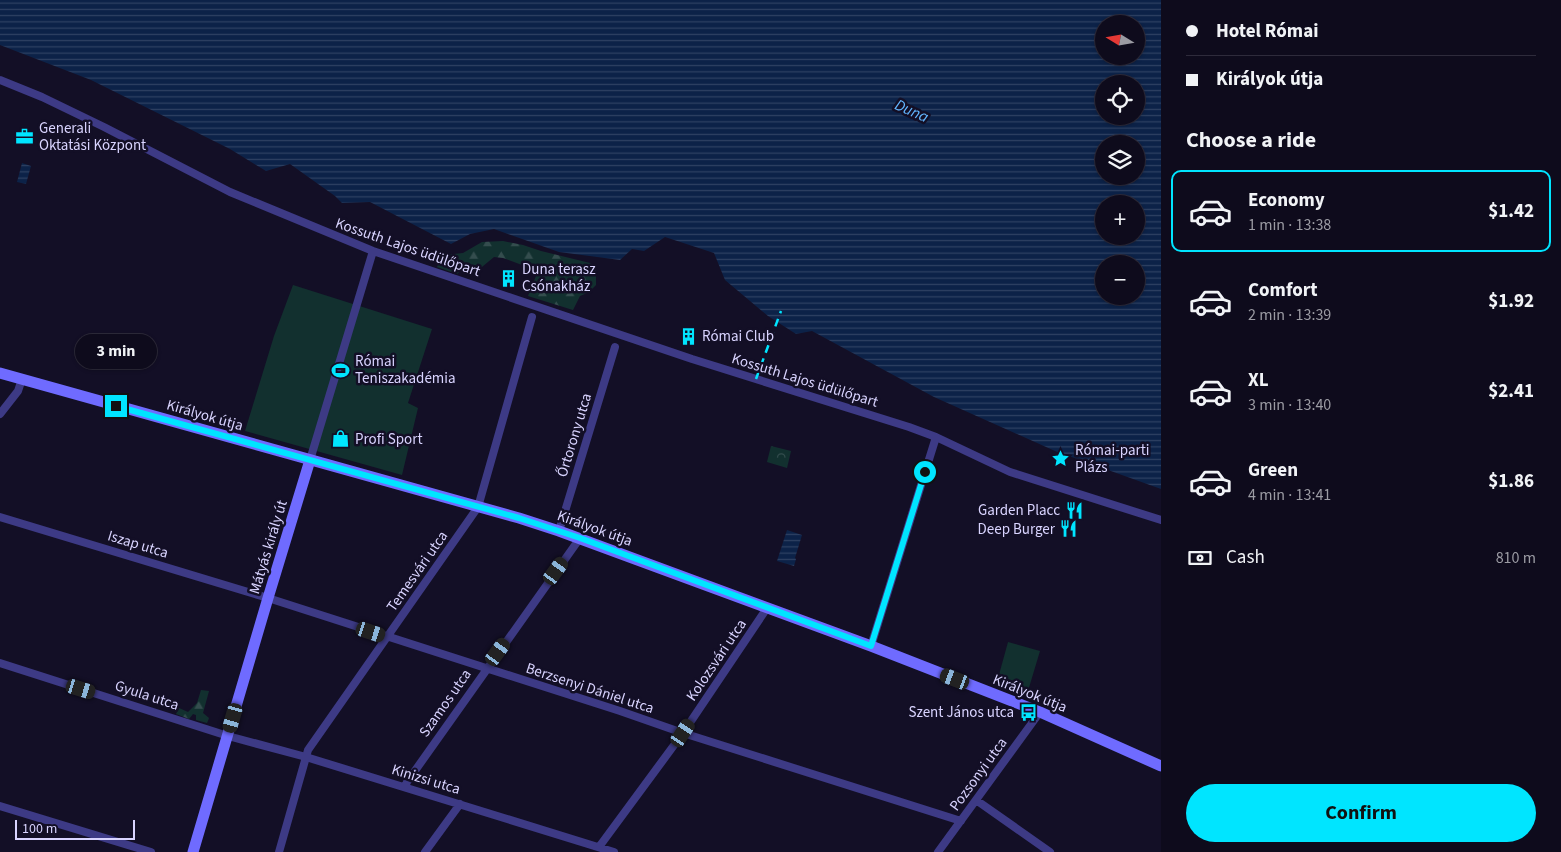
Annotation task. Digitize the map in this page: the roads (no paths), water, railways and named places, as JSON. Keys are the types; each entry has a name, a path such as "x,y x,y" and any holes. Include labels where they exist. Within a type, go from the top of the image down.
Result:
{"street":[{"name":"Kossuth Lajos üdülőpart","path":"0,80 42,97 104,127 230,192 373,251 692,359 909,427 936,437 1010,472 1161,520"},
{"name":"Mátyás király út","path":"193,852 373,251"},
{"name":"Temesvári utca","path":"279,852 308,750 478,507 532,317"},
{"name":"Őrtorony utca","path":"559,531 615,347"},
{"name":"Királyok útja","path":"0,373 519,518 580,538 871,646 1040,712 1161,766"},
{"path":"0,414 18,391 22,379"},
{"path":"871,646 936,437"},
{"name":"Iszap utca","path":"0,517 268,598"},
{"name":"Szamos utca","path":"405,787 486,668 580,538"},
{"name":"Berzsenyi Dániel utca","path":"268,598 961,821"},
{"name":"Kolozsvári utca","path":"599,847 683,733 767,608"},
{"name":"Gyula utca","path":"0,663 228,736"},
{"name":"Pozsonyi utca","path":"938,852 1040,712"},
{"name":"Kinizsi utca","path":"228,736 306,757 609,851"},
{"path":"976,800 1050,852"},
{"path":"426,852 460,804"},
{"path":"0,806 151,852"}],"water":[{"name":"Duna","path":"0,0 1161,0 1161,489 1055,451 934,397 812,331 796,334 768,316 725,280 714,253 665,237 644,251 632,249 620,260 559,252 494,229 470,234 451,244 370,202 342,203 290,164 266,171 230,149 91,80 0,45"},
{"path":"22,163 31,166 26,184 17,182"},
{"path":"787,530 802,535 794,566 777,561"}],"railway":[{"path":"756,379 781,311"}],"place":[{"name":"Generali Oktatási Központ","path":"25,137"},
{"name":"Duna terasz Csónakház","path":"508,278"},
{"name":"Római Club","path":"688,336"},
{"name":"Római Teniszakadémia","path":"341,370"},
{"name":"Profi Sport","path":"341,439"},
{"name":"Római-parti Plázs","path":"1061,459"},
{"name":"Garden Placc","path":"1074,510"},
{"name":"Deep Burger","path":"1069,529"},
{"name":"Szent János utca","path":"1028,712"}]}
